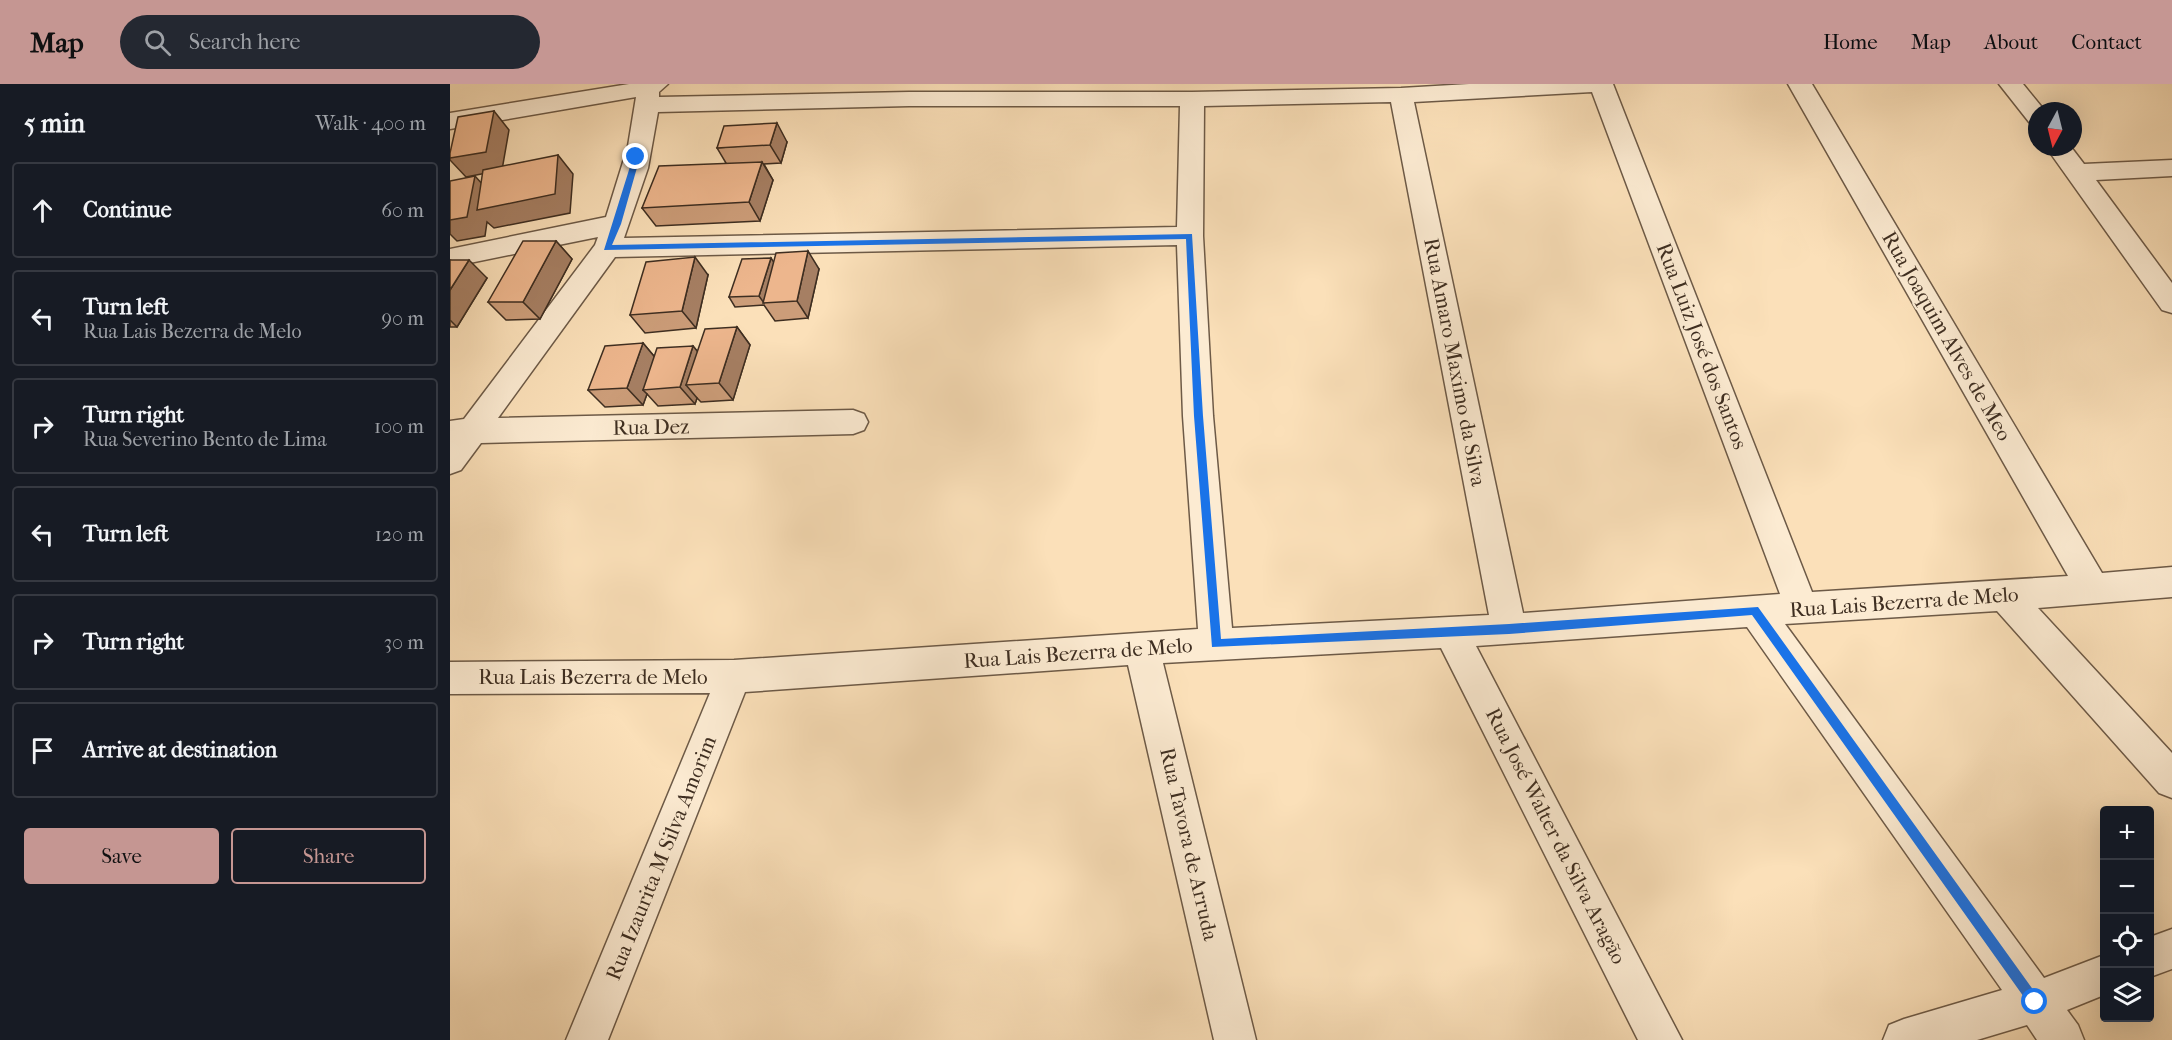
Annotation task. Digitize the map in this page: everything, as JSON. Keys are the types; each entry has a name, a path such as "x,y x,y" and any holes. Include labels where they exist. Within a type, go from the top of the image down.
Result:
{"street":[{"path":"450,121 650,90 911,91 1192,99 1401,94 1601,84"},
{"name":"Rua Luiz José dos Santos","path":"1601,84 1802,609"},
{"name":"Rua Joaquim Alves de Meo","path":"1800,84 2093,588"},
{"path":"2011,84 2028,106"},
{"path":"450,461 461,431 612,236 636,157 650,90"},
{"name":"Rua Amaro Maximo da Silva","path":"1401,94 1509,629"},
{"path":"1192,99 1190,236 1198,416 1216,644"},
{"path":"2064,156 2172,303"},
{"path":"2076,172 2172,168"},
{"path":"450,258 612,236 1190,236"},
{"name":"Rua Dez","path":"461,431 853,422"},
{"name":"Rua Lais Bezerra de Melo","path":"450,678 734,676 863,669 1142,648 1509,629 1755,610 2005,596 2172,582"},
{"path":"2005,596 2172,780"},
{"path":"1755,610 2063,1040"},
{"name":"Rua José Walter da Silva Aragão","path":"1450,632 1661,1040"},
{"name":"Rua Tavora de Arruda","path":"1142,648 1235,1040"},
{"name":"Rua Izaurita M Silva Amorim","path":"587,1040 734,676"},
{"path":"2154,956 2172,949"},
{"path":"1904,1040 2035,1002 2100,977"}],"building":[{"path":"494,111 486,152 450,158 458,117"},
{"path":"777,123 770,145 717,148 724,126"},
{"path":"558,155 555,194 477,210 483,170"},
{"path":"762,162 749,202 642,208 659,166"},
{"path":"475,176 467,217 450,220 450,181"},
{"path":"523,241 556,241 523,302 488,302"},
{"path":"808,251 797,301 763,303 776,253"},
{"path":"695,257 682,311 630,315 646,262"},
{"path":"771,258 759,296 729,297 742,259"},
{"path":"450,260 469,260 450,290"},
{"path":"737,327 719,383 686,385 705,329"},
{"path":"643,343 627,388 588,390 605,346"},
{"path":"693,346 680,387 643,390 657,348"}],"route":[{"path":"636,157 617,224 607,248 1190,236 1198,416 1216,644 1509,629 1755,610 2035,1002"}]}
